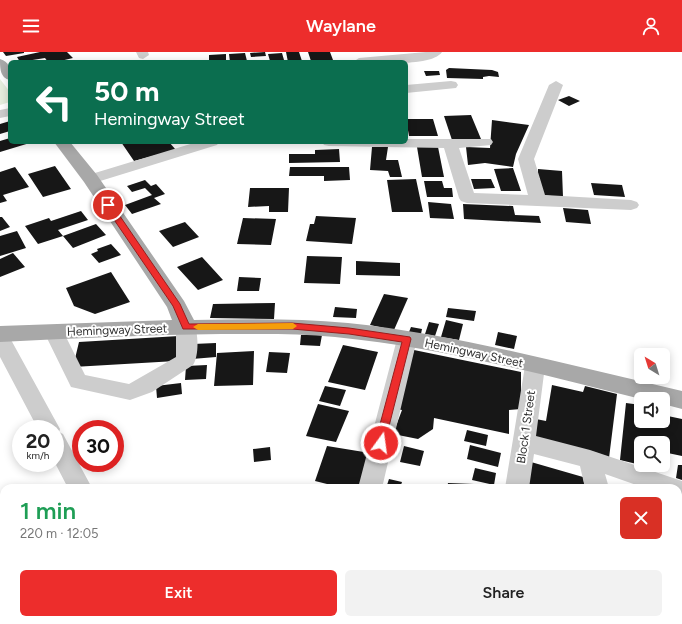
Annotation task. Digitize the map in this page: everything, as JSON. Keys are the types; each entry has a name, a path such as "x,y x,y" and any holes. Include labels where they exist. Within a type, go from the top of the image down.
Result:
{"main road":[{"path":"0,63 8,73"},
{"path":"64,144 91,179 177,306 186,327"},
{"name":"Hemingway Street","path":"0,334 186,327 292,326 349,331 407,339 535,366 682,400"}],"street":[{"path":"386,60 426,57 436,52"},
{"path":"408,89 451,84"},
{"path":"538,200 526,159 556,85"},
{"path":"408,143 450,144 486,142"},
{"path":"450,144 467,198 631,205"},
{"path":"91,179 187,145"},
{"path":"54,332 78,381 130,392 144,386 186,360 186,327"},
{"path":"0,338 44,420"},
{"path":"371,484 407,339"},
{"name":"Block 1 Street","path":"518,484 535,366"},
{"path":"523,442 590,459 662,484"},
{"path":"64,457 78,484"},
{"path":"590,459 596,484"}],"green space":[{"path":"0,79 8,89 8,103 0,105"}],"building":[{"path":"3,52 24,52 24,53 6,56"},
{"path":"40,52 67,52 73,58 64,60 46,60 45,58 19,60 17,57"},
{"path":"265,52 266,56 251,57 250,53"},
{"path":"286,52 299,52 302,60 288,60"},
{"path":"308,52 330,52 333,60 311,60"},
{"path":"245,53 247,60 230,60 229,54"},
{"path":"282,53 284,60 270,60 268,54"},
{"path":"226,54 226,60 209,60 209,55"},
{"path":"449,68 492,70 498,72 499,77 489,76 483,77 483,79 447,78 446,70"},
{"path":"424,71 439,71 440,75 426,76"},
{"path":"569,96 580,101 569,106 558,100"},
{"path":"471,115 481,139 452,140 444,116"},
{"path":"408,119 433,119 438,136 409,136"},
{"path":"492,120 529,125 516,154 513,167 485,163 468,165 466,147 490,148"},
{"path":"8,122 8,132 0,134 0,124"},
{"path":"8,139 8,144 26,144 0,152 0,141"},
{"path":"122,144 171,144 176,150 134,161"},
{"path":"372,147 388,147 386,160 398,160 402,177 390,177 388,171 370,170"},
{"path":"417,147 438,147 444,177 422,177"},
{"path":"339,149 340,162 289,163 289,154 315,154 315,150"},
{"path":"55,166 71,189 43,197 28,174"},
{"path":"15,167 29,187 3,195 7,201 0,203 0,172"},
{"path":"290,167 349,167 350,180 324,181 324,176 289,176"},
{"path":"513,168 521,191 501,191 494,169"},
{"path":"538,169 562,171 563,197 540,195 540,178 538,178"},
{"path":"416,179 423,212 392,212 387,180"},
{"path":"471,179 491,179 495,188 474,189"},
{"path":"145,180 151,186 156,184 165,194 154,198 161,204 132,214 125,205 152,195 145,188 132,192 127,186"},
{"path":"424,181 442,181 444,188 452,188 453,197 427,197"},
{"path":"591,183 622,185 625,197 594,195"},
{"path":"250,188 289,188 288,212 269,212 269,206 248,207"},
{"path":"428,202 451,204 454,219 430,218"},
{"path":"463,204 513,206 515,215 539,216 541,223 464,219"},
{"path":"563,208 588,210 591,224 566,222"},
{"path":"81,211 88,220 58,230 63,236 38,244 25,226 49,218 51,221"},
{"path":"316,216 356,218 352,244 306,241 310,224 314,224"},
{"path":"0,217 2,217 10,227 0,231"},
{"path":"243,218 276,219 271,245 237,244"},
{"path":"185,222 199,237 173,247 159,231"},
{"path":"96,224 106,235 73,248 63,236"},
{"path":"17,231 26,248 0,256 0,236"},
{"path":"111,244 121,255 99,263 91,254 98,251 97,249"},
{"path":"13,253 25,267 0,277 0,259"},
{"path":"307,256 342,257 340,284 304,283"},
{"path":"202,257 223,280 198,290 177,267"},
{"path":"356,261 400,263 400,276 356,275"},
{"path":"111,272 130,302 95,314 74,306 66,288"},
{"path":"239,277 261,278 259,291 237,291"},
{"path":"384,294 408,298 394,330 370,325"},
{"path":"275,303 274,319 210,318 213,304"},
{"path":"335,307 357,309 356,318 333,317"},
{"path":"448,308 476,311 474,321 446,317"},
{"path":"446,320 463,324 459,340 441,337"},
{"path":"429,322 439,324 435,336 425,334"},
{"path":"411,327 422,329 421,334 409,332"},
{"path":"498,332 517,336 514,349 495,345"},
{"path":"301,335 322,335 320,346 300,345"},
{"path":"179,336 176,361 73,367 79,342"},
{"path":"216,343 216,357 192,359 193,344"},
{"path":"343,345 378,352 365,390 328,382"},
{"path":"414,350 521,372 521,409 509,410 509,434 434,418 433,429 418,439 393,434 402,410 396,409"},
{"path":"254,351 253,385 214,386 217,353"},
{"path":"269,352 290,353 287,373 266,372"},
{"path":"207,365 206,379 185,380 186,366"},
{"path":"181,383 182,394 157,398 156,386"},
{"path":"552,385 583,392 585,386 617,394 609,458 533,438 536,419 546,421"},
{"path":"325,386 346,390 340,406 319,401"},
{"path":"626,403 634,404 634,428 670,428 670,416 682,419 682,456 670,453 670,436 634,436 634,463 620,460"},
{"path":"318,404 349,411 336,442 306,436"},
{"path":"467,430 488,435 486,446 464,441"},
{"path":"470,445 501,453 498,467 467,459"},
{"path":"327,446 370,453 360,484 327,484 315,481"},
{"path":"404,446 424,451 420,466 400,462"},
{"path":"270,447 271,460 254,462 253,449"},
{"path":"531,462 583,477 584,484 525,484"},
{"path":"678,465 682,465 682,480 676,478"},
{"path":"475,468 496,473 494,484 472,480"},
{"path":"389,479 402,482 401,484 387,484"},
{"path":"448,483 474,484 448,484"}],"slow traffic":[{"path":"198,327 293,326"}],"route":[{"path":"108,205 177,306 186,327 292,326 349,331 407,339 381,443"}]}
